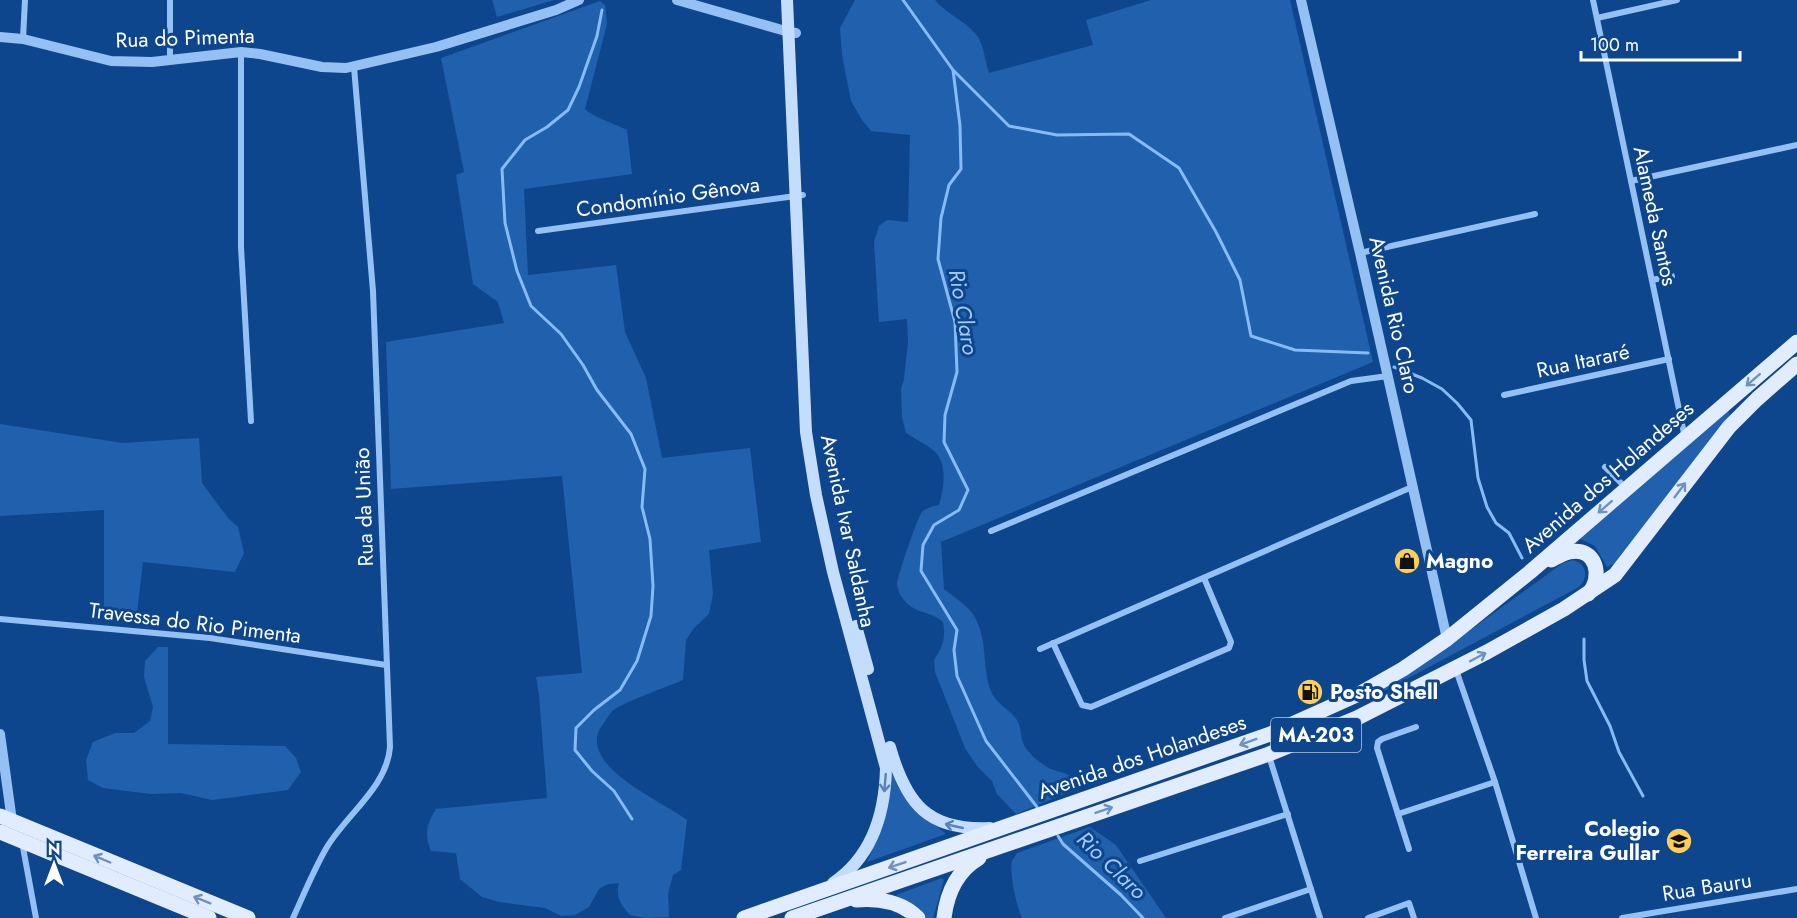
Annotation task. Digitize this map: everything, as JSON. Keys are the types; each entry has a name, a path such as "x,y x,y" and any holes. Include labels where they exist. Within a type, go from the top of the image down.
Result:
{"main road":[{"name":"Avenida Ivar Saldanha","path":"787,0 792,32 806,432 816,495 833,572 886,768 886,785 880,813 866,852 848,872 815,894"},
{"name":"Avenida Ivar Saldanha","path":"792,32 795,0"},
{"name":"Avenida Ivar Saldanha","path":"799,196 813,432 823,494 841,571 897,768 905,787 915,802 925,813 941,823 972,829 1012,825"},
{"name":"Avenida dos Holandeses","path":"744,918 1244,744 1300,722 1380,683 1447,639 1530,572 1797,342"},
{"name":"Avenida dos Holandeses","path":"792,918 1269,754 1357,718 1456,669 1605,583 1623,566 1729,427 1797,364"},
{"path":"1530,572 1568,552 1587,554 1594,562 1597,575 1596,584 1586,596"},
{"path":"6,818 248,918"},
{"path":"0,832 209,918"},
{"path":"944,918 952,886 966,867 986,854 1028,836"},
{"path":"836,903 864,900 889,902 906,908 918,918"}],"street":[{"path":"23,39 25,0"},
{"path":"170,60 171,0"},
{"name":"Rua do Pimenta","path":"0,37 23,39 111,61 170,60 241,52 322,67 354,67 436,47 556,10 579,0"},
{"path":"677,0 792,32"},
{"name":"Avenida Rio Claro","path":"1301,0 1447,639"},
{"name":"Alameda Santos","path":"1593,0 1685,438"},
{"path":"1597,18 1677,0"},
{"path":"241,52 242,247 251,421"},
{"name":"Rua da União","path":"294,918 327,848 375,785 388,759 390,747 373,291 354,67"},
{"path":"1631,181 1797,145"},
{"name":"Condomínio Gênova","path":"538,231 799,196"},
{"path":"1360,253 1536,214"},
{"path":"1652,280 1672,276"},
{"name":"Rua Itararé","path":"1504,395 1669,359"},
{"path":"991,531 1351,381 1388,376"},
{"path":"1605,467 1626,489"},
{"path":"1040,649 1412,486"},
{"path":"1053,643 1085,707 1091,707 1229,648 1231,642 1204,578"},
{"name":"Travessa do Rio Pimenta","path":"0,619 210,638 386,665"},
{"path":"1456,669 1495,782 1536,918"},
{"path":"1409,849 1377,748 1378,742 1382,739 1416,727"},
{"path":"0,734 6,818"},
{"path":"1269,754 1320,918"},
{"path":"1398,814 1495,782"},
{"path":"1140,861 1288,814"},
{"path":"22,841 36,918"},
{"name":"Rua Bauru","path":"1622,918 1797,889"},
{"path":"1225,918 1311,890"},
{"path":"1368,918 1409,903 1414,918"}],"shaded area":[{"path":"492,0 554,0 497,17"},
{"path":"855,0 935,0 978,37 989,73 1093,45 1086,20 1151,0 1290,0 1373,362 941,542 944,589 966,606 977,622 983,640 990,689 1017,720 1023,744 1030,753 1049,768 1069,775 1076,789 1016,814 997,794 992,781 977,766 965,748 935,672 934,660 944,638 943,622 911,606 901,596 897,586 912,535 922,512 939,505 944,476 938,456 928,446 906,433 902,417 901,389 908,342 907,319 879,322 874,242 879,226 887,220 908,222 910,135 871,131 851,101 842,55 840,28"},
{"path":"600,1 605,5 607,24 585,109 627,130 632,174 524,189 528,275 616,265 625,332 646,378 662,458 750,448 761,542 709,550 713,594 709,614 694,628 686,640 683,680 615,709 603,724 597,739 600,753 610,767 624,780 687,820 681,870 673,875 668,894 669,917 646,918 630,915 620,900 619,883 608,884 599,889 589,907 575,915 561,916 545,908 499,902 482,897 460,879 456,853 431,851 428,829 430,819 436,809 547,798 536,677 582,673 562,476 391,489 386,342 504,323 498,302 473,284 456,175 464,172 441,58"},
{"path":"1728,410 1730,415 1614,564 1607,567 1595,546 1580,539"},
{"path":"0,424 123,443 199,438 202,483 228,518 238,527 244,553 235,572 143,562 136,621 104,618 104,510 0,516"},
{"path":"1573,560 1581,564 1585,571 1584,579 1579,587 1373,697 1380,690 1426,662 1563,563"},
{"path":"158,647 168,647 168,744 285,746 296,758 301,772 288,790 212,800 181,793 151,794 103,788 88,780 86,760 93,742 115,733 134,733 150,721 153,707 144,677 145,661"},
{"path":"892,772 898,787 911,805 946,834 867,862 880,832"},
{"path":"1090,827 1116,845 1166,918 1022,918 1016,899 1011,866 1017,853"},
{"path":"942,878 944,880 933,918 926,918 920,909 896,895"}],"waterway":[{"name":"Rio Claro","path":"903,0 953,70 960,126 961,169 949,185 941,218 938,259 955,322 957,372 945,415 944,442 968,490 959,510 934,525 923,545 921,571 957,630 954,650 957,676 986,741 1037,807"},
{"path":"602,10 597,36 579,87 568,110 547,127 525,140 502,169 505,223 517,271 531,306 561,334 583,365 597,390 631,434 645,469 642,507 650,539 653,586 651,616 637,661 620,690 594,710 576,728 575,750 592,771 614,791 632,819"},
{"path":"953,70 1009,126 1057,135 1129,134 1179,168 1216,232 1240,280 1251,336 1295,350 1368,353"},
{"path":"1394,367 1442,389 1471,420 1478,478 1487,507 1496,523 1509,533 1522,558"},
{"path":"1584,639 1587,681 1610,726 1619,752 1643,796"},
{"name":"Rio Claro","path":"1058,836 1063,844 1121,895 1143,918"}],"place":[{"name":"Magno","path":"1407,561"},
{"name":"Posto Shell","path":"1310,692"},
{"name":"Colegio Ferreira Gullar","path":"1679,841"}]}
